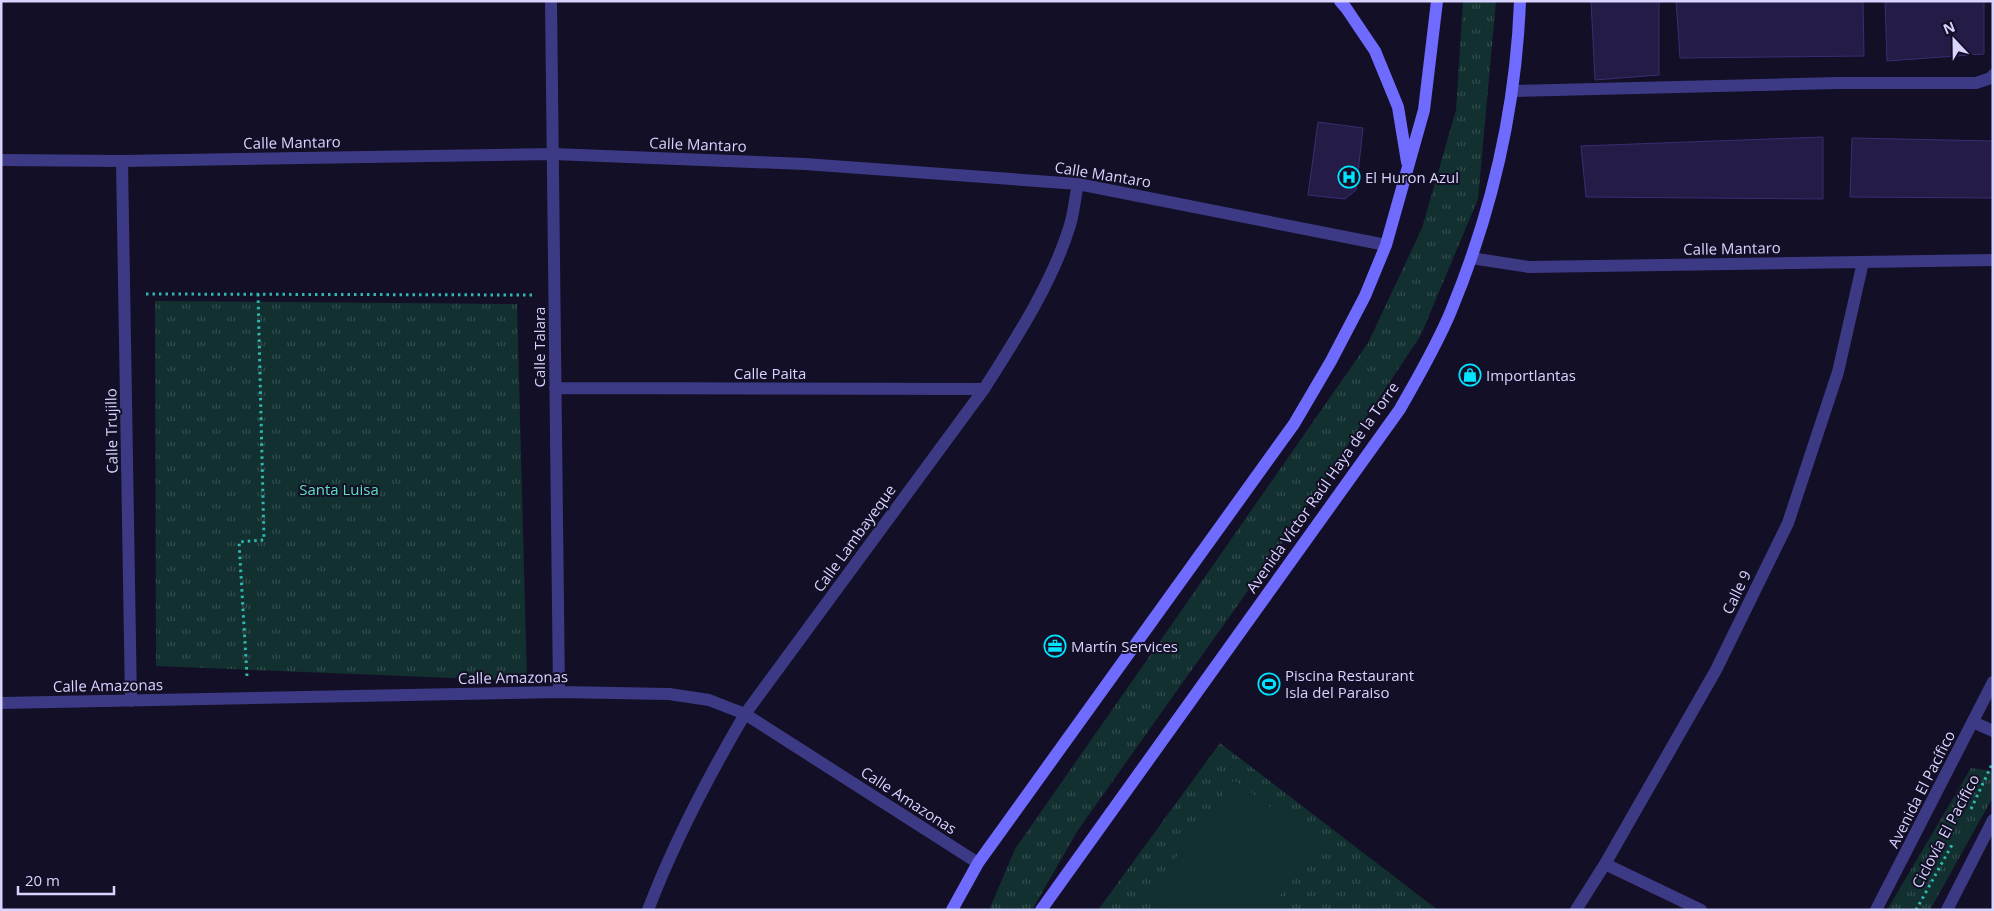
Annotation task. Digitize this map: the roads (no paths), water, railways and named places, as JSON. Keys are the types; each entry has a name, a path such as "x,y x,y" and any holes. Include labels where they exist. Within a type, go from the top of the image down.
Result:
{"main road":[{"path":"1340,1 1375,51 1398,108 1408,168"},
{"path":"952,910 978,863 1294,424 1331,361 1365,296 1386,245 1424,110 1437,1"},
{"name":"Avenida Víctor Raúl Haya de la Torre","path":"1041,910 1400,409 1428,361 1451,312 1471,258 1498,170 1513,91 1520,1"}],"street":[{"name":"Calle Talara","path":"551,1 556,295 559,692"},
{"path":"1513,91 1836,83 1976,83 1991,78 1993,75"},
{"name":"Calle Mantaro","path":"1,160 122,161 553,154 805,164 1078,184 1386,245"},
{"name":"Calle Trujillo","path":"122,161 131,701"},
{"name":"Calle Lambayeque","path":"648,910 659,881 711,772 745,714 984,390 1018,334 1052,270 1070,225 1078,184"},
{"name":"Calle Mantaro","path":"1471,258 1529,267 1993,260"},
{"name":"Calle 9","path":"1576,910 1605,864 1716,670 1788,523 1838,372 1863,262"},
{"name":"Calle Paita","path":"556,388 984,390"},
{"name":"Avenida El Pacífico","path":"1876,910 1993,682"},
{"name":"Calle Amazonas","path":"1,703 559,692 669,694 709,700 745,714 978,863"},
{"path":"1973,722 1993,731"},
{"path":"1947,910 1993,820"},
{"path":"1605,864 1701,910"}],"place":[{"name":"El Huron Azul","path":"1349,177"},
{"name":"Importlantas","path":"1470,375"},
{"name":"Martín Services","path":"1055,646"},
{"name":"Piscina Restaurant Isla del Paraiso","path":"1269,684"}],"park label":[{"name":"Santa Luisa","path":"339,489"}]}
